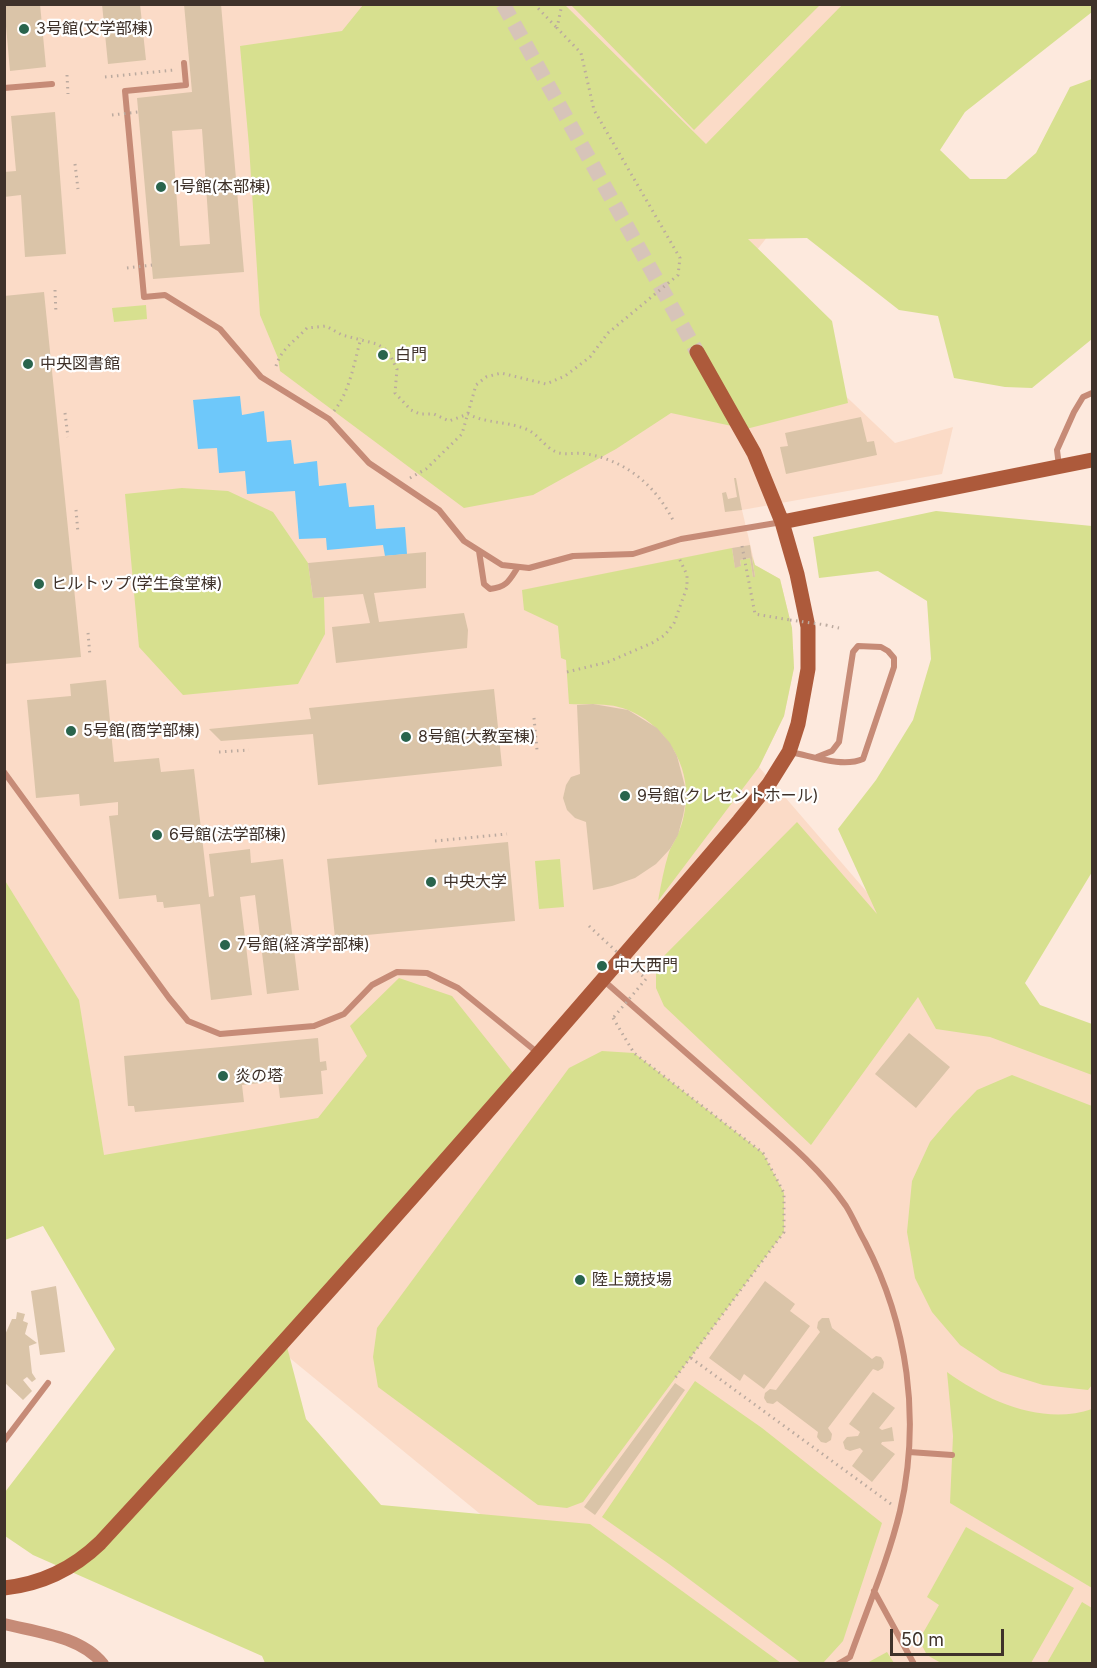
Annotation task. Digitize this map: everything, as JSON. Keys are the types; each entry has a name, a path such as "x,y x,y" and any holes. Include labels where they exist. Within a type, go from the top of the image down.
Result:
{"street":[{"path":"4,1588 43,1580 72,1566 100,1543 289,1335 538,1054 739,821 769,784 789,752 804,698 809,648 808,627 796,574 782,522 754,453 697,352"},
{"path":"782,522 1092,460"},
{"path":"4,1624 75,1643 98,1658 102,1664"}],"lane":[{"path":"125,91 186,85 184,63"},
{"path":"125,82 144,297 165,296 220,329 261,377 329,419 369,463 439,510 464,541 502,566 529,568 573,556 633,554 681,539 782,522"},
{"path":"4,88 52,84"},
{"path":"1059,466 1057,450 1074,412 1083,397 1092,393"},
{"path":"479,551 484,584 490,589 501,587 509,582 518,567"},
{"path":"789,752 852,764 863,759 893,676 894,658 888,651 881,647 858,646 853,652 839,742 832,751 817,757"},
{"path":"4,772 188,1021 220,1034 314,1026 344,1014 372,985 397,972 427,973 458,988 538,1054"},
{"path":"602,980 803,1155 846,1206 871,1255 892,1305 905,1358 910,1405 909,1452 900,1511 874,1591 850,1657 838,1664"},
{"path":"4,1441 48,1383"},
{"path":"909,1452 952,1455"},
{"path":"874,1591 914,1664"}],"path":[{"path":"401,484 426,469 462,434 476,386 486,377 501,373 546,384 565,376 590,357 608,333 678,275 680,258 594,110 581,53 534,4"},
{"path":"557,27 562,4"},
{"path":"105,77 174,71 174,64"},
{"path":"67,75 68,94"},
{"path":"112,115 138,112"},
{"path":"75,164 78,189"},
{"path":"127,268 152,265"},
{"path":"55,290 56,314"},
{"path":"276,366 286,347 297,340 307,328 326,326 342,335 361,338 377,344 388,351 397,369 395,393 411,410 420,414 434,414 449,421 468,414 481,421 507,423 528,429 548,448 560,453 583,453 608,458 652,488 664,503 674,522"},
{"path":"334,411 340,403 350,378 361,338"},
{"path":"65,412 68,437"},
{"path":"76,510 78,533"},
{"path":"742,546 755,614 839,628"},
{"path":"567,672 608,662 665,635 674,623 687,587 687,575 679,558"},
{"path":"88,633 90,656"},
{"path":"534,718 537,750"},
{"path":"219,752 249,750"},
{"path":"435,841 507,834"},
{"path":"589,927 646,979 613,1018 634,1053 763,1153 784,1193 784,1232 675,1378"},
{"path":"690,1358 900,1511"}],"shaded area":[{"name":"中央大学","path":"4,5 952,5 729,285 895,443 953,427 942,474 742,510 755,565 780,579 792,628 794,668 784,716 759,767 980,1023 1092,1067 1092,1663 662,1663 269,1341 36,1163 4,996"}],"green space":[{"path":"363,5 565,5 706,144 842,5 1092,5 1092,12 965,112 940,150 970,179 1006,179 1036,153 1070,87 1092,79 1092,339 1032,388 1005,387 954,378 938,316 899,310 807,238 748,239 832,321 848,403 746,429 671,413 616,449 533,495 464,508 280,371 278,358 260,315 240,46 342,31"},
{"path":"571,5 820,5 694,130"},
{"path":"146,305 147,319 114,322 112,308"},
{"path":"182,488 228,491 273,512 308,563 313,598 324,597 325,634 298,684 183,695 139,647 125,494"},
{"path":"936,511 1092,526 1092,872 1025,983 1040,1005 1092,1024 1092,1075 990,1037 936,1029 918,997 811,1145 664,1006 656,988 656,964 797,822 877,914 838,829 876,780 913,720 931,659 927,601 878,571 819,578 813,537"},
{"path":"732,548 735,567 741,566 740,560 750,558 753,577 755,577 752,556 755,565 780,579 792,628 794,668 784,716 759,767 658,901 667,858 684,816 685,782 677,756 661,733 640,716 628,710 606,705 569,704 566,660 561,658 558,626 524,610 522,590"},
{"path":"560,859 564,907 539,909 535,861"},
{"path":"4,879 79,1000 104,1155 318,1118 367,1056 350,1026 399,978 452,996 514,1074 286,1343 306,1419 381,1505 590,1524 781,1663 265,1663 262,1656 33,1555 5,1536 5,1492 115,1349 43,1226 5,1240"},
{"name":"陸上競技場","path":"602,1051 634,1053 763,1153 784,1193 784,1232 583,1502 567,1508 538,1505 378,1387 373,1357 377,1328 569,1068"},
{"path":"1012,1075 1092,1106 1092,1385 1088,1390 1043,1385 1001,1372 960,1345 932,1312 915,1278 907,1232 912,1181 930,1142 977,1090"},
{"path":"947,1372 980,1392 1016,1408 1054,1414 1092,1409 1092,1588 950,1503 953,1436"},
{"path":"695,1381 762,1428 882,1523 843,1641 823,1663 801,1663 602,1517"},
{"path":"966,1527 1074,1588 1031,1663 941,1663 927,1655 919,1640 939,1605 927,1597"},
{"path":"1082,1602 1092,1608 1092,1663 1047,1663"},
{"path":"887,1652 894,1663 867,1663"}],"water":[{"path":"240,396 242,415 264,411 267,442 291,440 294,464 317,461 319,486 346,483 349,507 374,505 376,529 405,527 407,554 385,556 383,545 327,550 326,538 299,539 295,491 247,494 245,471 219,473 217,448 198,449 193,400"}],"building":[{"name":"3号館(文学部棟)","path":"4,4 40,4 46,67 10,71"},
{"name":"3号館(文学部棟)","path":"102,4 140,4 146,60 108,64"},
{"name":"1号館(本部棟)","path":"184,4 221,4 244,272 153,279 137,98 192,92","holes":["202,129 210,244 180,246 172,131"]},
{"path":"55,112 66,254 25,257 21,195 4,197 4,172 16,171 11,116"},
{"path":"44,292 81,657 4,664 4,296"},
{"path":"861,417 867,442 874,441 877,455 786,474 780,447 788,446 785,433"},
{"path":"734,478 736,478 742,510 725,512 722,493 726,492 728,499 737,497"},
{"path":"750,545 755,577 753,577 750,558 740,560 741,566 735,568 732,548"},
{"path":"426,552 426,588 374,593 379,622 464,613 468,630 467,648 336,663 332,627 370,623 363,594 313,598 308,563"},
{"path":"106,680 114,762 159,758 161,772 194,769 209,897 214,896 209,854 250,849 251,863 283,859 299,990 267,994 255,895 240,897 252,995 211,1000 200,904 164,908 163,902 157,902 156,895 119,899 109,816 118,815 118,802 80,806 79,794 36,798 27,700 71,696 70,684"},
{"name":"8号館(大教室棟)","path":"494,689 502,766 318,785 313,734 221,741 209,729 311,719 309,708"},
{"name":"9号館(クレセントホール)","path":"593,704 628,710 657,728 670,743 677,756 687,794 678,835 670,849 656,864 635,878 593,890 586,822 575,818 567,810 563,798 566,785 571,777 580,774 577,705"},
{"path":"508,842 515,921 335,938 327,859"},
{"path":"909,1033 950,1067 916,1108 875,1074"},
{"name":"炎の塔","path":"318,1038 320,1062 326,1061 327,1070 321,1071 323,1094 280,1098 278,1081 242,1085 244,1102 135,1112 134,1106 128,1106 124,1056"},
{"path":"765,1281 795,1304 790,1311 810,1326 764,1389 744,1374 740,1381 709,1358"},
{"path":"56,1286 65,1352 40,1355 31,1291"},
{"path":"17,1312 25,1314 23,1321 28,1323 25,1334 37,1343 29,1346 32,1373 36,1379 32,1382 27,1377 23,1380 32,1391 23,1400 4,1382 4,1337 12,1319 16,1319"},
{"path":"822,1318 829,1318 832,1328 872,1359 876,1356 881,1357 884,1362 883,1368 878,1371 873,1369 828,1428 832,1434 831,1440 826,1443 821,1442 817,1437 818,1432 777,1401 773,1404 767,1403 764,1398 765,1393 770,1389 776,1390 820,1332 817,1328"},
{"path":"675,1383 685,1390 595,1515 584,1507"},
{"path":"873,1392 895,1408 879,1428 882,1430 892,1427 894,1441 881,1444 895,1454 872,1482 852,1466 863,1451 860,1448 850,1451 845,1449 843,1442 847,1437 858,1436 860,1432 849,1424"}],"tunnel":[{"path":"503,4 697,352"}],"place":[{"name":"3号館(文学部棟)","path":"24,29"},
{"name":"1号館(本部棟)","path":"161,187"},
{"name":"白門","path":"383,355"},
{"name":"中央図書館","path":"28,364"},
{"name":"ヒルトップ(学生食堂棟)","path":"39,584"},
{"name":"5号館(商学部棟)","path":"71,731"},
{"name":"8号館(大教室棟)","path":"406,737"},
{"name":"9号館(クレセントホール)","path":"625,796"},
{"name":"6号館(法学部棟)","path":"157,835"},
{"name":"中央大学","path":"431,882"},
{"name":"7号館(経済学部棟)","path":"225,945"},
{"name":"中大西門","path":"602,966"},
{"name":"炎の塔","path":"223,1076"},
{"name":"陸上競技場","path":"580,1280"}]}
